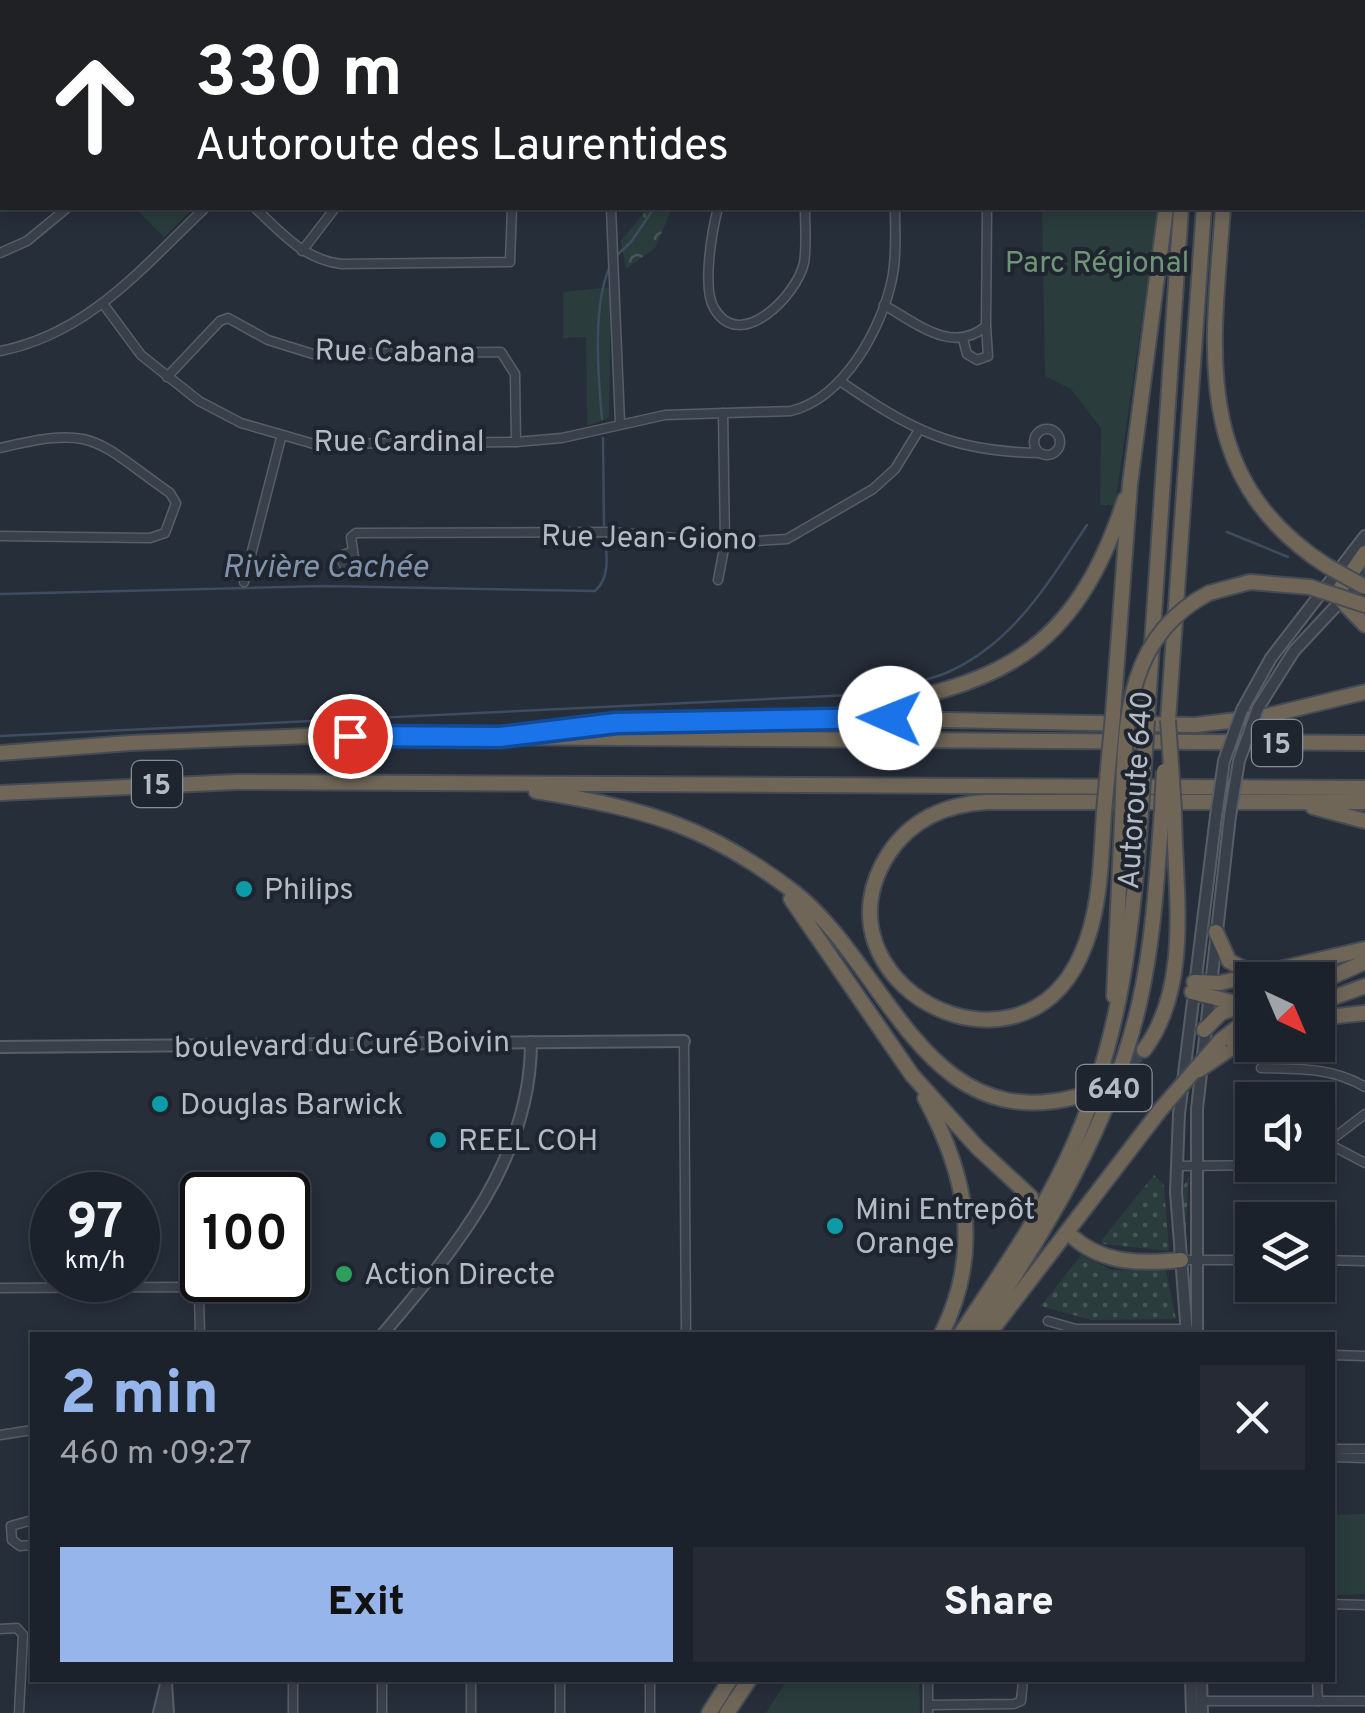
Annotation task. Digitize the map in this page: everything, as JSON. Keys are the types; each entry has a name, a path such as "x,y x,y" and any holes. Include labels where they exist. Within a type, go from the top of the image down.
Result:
{"highway":[{"path":"1166,210 1130,484 1113,715 1104,812 1087,939 1073,970 1046,1000 1010,1016 968,1019 934,1009 894,976 874,928 876,883 901,838 943,810 987,802 1292,802 1365,802"},
{"name":"Autoroute 640","path":"962,1332 1057,1180 1089,1107 1112,1036 1131,937 1181,210"},
{"name":"Autoroute 640","path":"978,1332 1072,1184 1112,1095 1131,1036 1148,958 1168,810 1168,720 1204,210"},
{"path":"1223,210 1213,368 1224,434 1242,478 1264,510 1327,566 1365,587"},
{"path":"798,717 940,694 976,682 1018,658 1056,626 1088,585 1107,552 1130,484"},
{"path":"1365,553 1337,591 1339,602 1365,625"},
{"path":"1112,1036 1128,708 1137,670 1166,623 1209,593 1250,582 1310,587 1365,605"},
{"path":"500,737 616,723 798,717 1195,725 1273,715 1365,692"},
{"path":"1188,742 1365,704"},
{"name":"15","path":"0,753 210,738 1365,743"},
{"name":"15","path":"0,794 182,783 1365,788"},
{"path":"495,784 652,813 722,844 818,915 920,1045 958,1079 987,1095 1018,1103 1075,1097"},
{"path":"1292,802 1365,822"},
{"path":"1144,1050 1162,1021 1172,988 1168,810"},
{"path":"774,879 819,934 912,1075 946,1139 965,1200 965,1261 942,1332"},
{"path":"1216,932 1229,961 1235,964"},
{"path":"1308,962 1365,948"},
{"path":"1335,975 1365,962"},
{"path":"1193,987 1210,989 1235,981"},
{"path":"1335,997 1365,986"},
{"path":"1210,989 1235,1006"},
{"path":"1204,1030 1222,1013 1235,1014"},
{"path":"1335,1016 1365,1013"},
{"path":"990,1332 1185,1078 1235,1033"},
{"path":"912,1075 977,1147 1031,1197"},
{"path":"1074,1238 1114,1260 1188,1260"},
{"path":"708,1713 729,1682"},
{"path":"727,1713 747,1682"}],"street":[{"path":"0,253 27,241 64,210"},
{"path":"0,351 52,336 104,306 202,210"},
{"path":"257,210 320,262 342,264 510,262 512,210"},
{"path":"302,250 333,210"},
{"path":"611,210 620,424"},
{"path":"717,210 710,237 710,301 716,313 728,320 749,322 766,318 794,287 803,265 805,210"},
{"path":"896,210 894,265 884,306 840,381 920,430 954,445 992,452 1040,453"},
{"path":"963,339 967,354 977,360 988,356 987,210"},
{"name":"Rue Cardinal","path":"104,306 142,356 167,377 241,423 282,438 314,444 516,442 562,438 665,415 797,410 822,398 840,381"},
{"path":"884,306 929,332 963,339 973,338 986,326"},
{"name":"Rue Cabana","path":"167,377 220,321 228,318 268,340 314,354 501,352 515,374 516,442"},
{"path":"718,580 725,543 722,412"},
{"name":"Rue Jean-Giono","path":"350,552 356,533 612,532 725,543 787,539 873,488 895,469 920,430"},
{"path":"0,448 58,434 95,441 170,493 176,503 165,534 150,538 0,536"},
{"path":"244,582 282,438"},
{"path":"1048,1321 1076,1330 1192,1332 1177,1166 1182,1070 1224,762 1242,710 1271,658 1365,536"},
{"path":"1188,1260 1204,1030 1239,761 1258,708 1288,658 1365,575"},
{"path":"684,1041 686,1332"},
{"name":"boulevard du Curé Boivin","path":"0,1047 684,1041"},
{"path":"385,1332 452,1252 490,1192 518,1122 531,1042"},
{"path":"1261,1068 1316,1069 1340,1074 1365,1087"},
{"path":"1335,1139 1365,1114"},
{"path":"1335,1147 1365,1163"},
{"path":"1177,1166 1235,1165"},
{"path":"1188,1260 1235,1260"},
{"path":"1335,1260 1365,1261"},
{"path":"0,1288 185,1286 199,1295 200,1332"},
{"path":"1335,1356 1365,1356"},
{"path":"0,1435 30,1430"},
{"path":"1335,1456 1365,1449"},
{"path":"1335,1450 1365,1458"},
{"path":"30,1521 11,1526 12,1540 20,1546 30,1545"},
{"path":"1335,1604 1365,1605"},
{"path":"0,1629 18,1628 23,1635 19,1713"},
{"path":"159,1713 166,1682"},
{"path":"166,1682 168,1713"},
{"path":"293,1682 293,1713"},
{"path":"382,1682 382,1713"},
{"path":"471,1682 471,1713"},
{"path":"560,1682 560,1713"},
{"path":"650,1682 650,1713"},
{"path":"928,1682 928,1709 1014,1704 1021,1701 1023,1682"},
{"path":"1191,1682 1197,1707"},
{"path":"1197,1707 1201,1682"},
{"path":"1317,1682 1318,1701"},
{"path":"1197,1707 1365,1701"}],"green space":[{"path":"137,210 191,210 164,237"},
{"path":"646,210 671,210 655,248 626,269 621,241"},
{"name":"Parc Régional","path":"1042,210 1158,210 1115,505 1100,505 1101,428 1071,389 1045,376"},
{"path":"611,287 609,418 587,426 586,337 563,338 563,292"},
{"path":"1154,1175 1164,1185 1169,1251 1103,1244 1101,1241"},
{"path":"1189,1176 1185,1242 1182,1189"},
{"path":"1081,1255 1111,1270 1166,1271 1176,1319 1091,1320 1041,1306"},
{"path":"1365,1514 1365,1594 1335,1595 1335,1515"},
{"path":"786,1682 919,1682 920,1713 766,1713"}],"waterway":[{"name":"Rivière Cachée","path":"615,257 631,242 653,210"},
{"name":"Rivière Cachée","path":"602,419 599,318 611,264"},
{"name":"Rivière Cachée","path":"603,438 604,525"},
{"path":"0,736 871,694 946,673 991,646 1027,610 1087,525"},
{"path":"1227,532 1288,557"},
{"name":"Rivière Cachée","path":"0,594 324,586 595,591 605,573 605,538"}],"tunnel":[{"path":"1075,1097 1107,1083 1144,1050"}],"place":[{"name":"Philips","path":"244,889"},
{"name":"Douglas Barwick","path":"160,1104"},
{"name":"REEL COH","path":"438,1140"},
{"name":"Mini Entrepôt Orange","path":"835,1226"},
{"name":"Action Directe","path":"344,1274"}],"route":[{"path":"350,736 500,737 616,723 890,718"}]}
